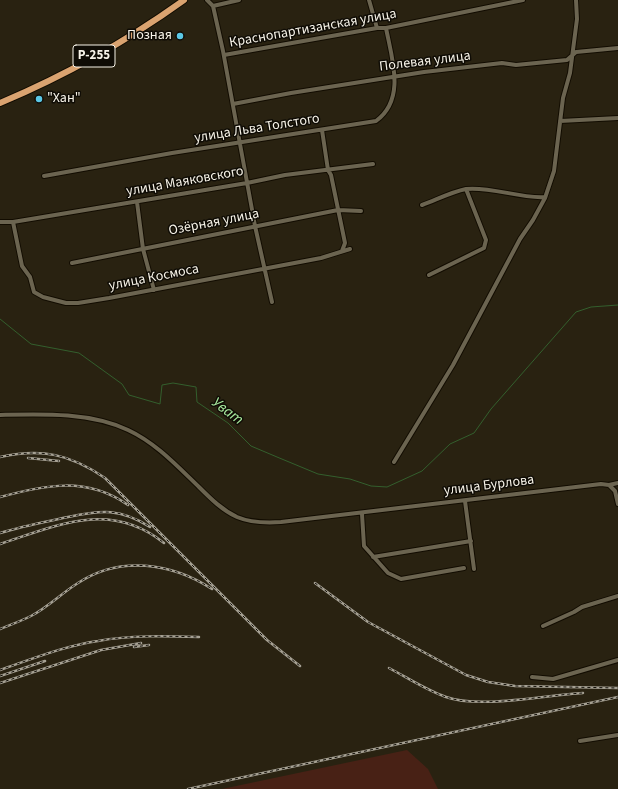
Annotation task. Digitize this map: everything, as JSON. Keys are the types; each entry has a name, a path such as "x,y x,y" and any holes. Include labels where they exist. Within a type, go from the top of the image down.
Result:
{"highway":[{"name":"Р-255","path":"0,103 31,90 106,50 184,0"}],"street":[{"path":"207,0 213,6 224,55 255,226 272,302"},
{"path":"213,6 239,0"},
{"path":"369,0 377,28"},
{"name":"Краснопартизанская улица","path":"224,55 377,28 386,28 523,0"},
{"path":"394,462 453,365 520,239 533,220 545,197 554,171 563,98 570,73 577,19 576,0"},
{"name":"улица Льва Толстого","path":"44,176 158,155 376,121 381,117 392,101 395,77 386,28"},
{"name":"Полевая улица","path":"233,104 291,93 424,72 502,63 516,65 554,62 566,60 576,52 618,48"},
{"path":"560,121 618,118"},
{"path":"322,130 328,170 331,174 345,243 342,251"},
{"name":"улица Маяковского","path":"0,222 13,222 137,202 285,175 373,164"},
{"path":"422,205 466,189 511,192 536,198 545,197"},
{"path":"429,275 484,248 486,240 466,189"},
{"path":"137,202 143,249 154,290"},
{"name":"Озёрная улица","path":"72,263 143,249 165,243 338,210 361,211"},
{"name":"улица Космоса","path":"13,222 22,266 30,278 34,292 42,297 66,303 78,304 321,258 350,249"},
{"name":"улица Бурлова","path":"0,415 33,414 94,419 129,430 147,440 162,452 223,510 237,518 250,521 281,522 362,514 618,483"},
{"path":"609,485 615,491 618,504"},
{"path":"465,501 474,569"},
{"path":"362,514 364,546 388,573 401,579 464,568"},
{"path":"373,557 471,541"},
{"path":"543,626 582,607 618,596"},
{"path":"532,677 553,679 618,660"},
{"path":"580,741 618,735"}],"shaded area":[{"path":"407,750 428,769 438,789 222,789"}],"waterway":[{"name":"Уват","path":"0,319 31,344 79,353 122,384 129,395 160,404 162,385 173,383 196,387 197,402 228,423 251,446 318,474 350,479 371,486 387,487 422,471 450,444 474,433 491,409 576,312 591,307 618,305"}],"railway":[{"path":"0,457 29,453 55,455 80,463 105,478 267,640 300,666"},
{"path":"28,458 59,461"},
{"path":"0,497 34,489 66,486 97,490 128,505"},
{"path":"0,533 68,517 101,512 110,512 129,516 150,527"},
{"path":"0,544 63,524 84,520 104,519 124,522 144,530 164,543"},
{"path":"0,629 31,616 78,583 94,574 111,568 128,566 163,568 180,573 212,589"},
{"path":"315,583 368,622 466,675 488,682 515,686 618,688"},
{"path":"0,670 60,649 85,643 135,637 199,637"},
{"path":"0,683 101,650 141,643"},
{"path":"134,647 149,645"},
{"path":"0,676 45,661"},
{"path":"389,668 431,691 446,697 460,700 494,702 583,693"},
{"path":"188,789 618,697"}],"place":[{"name":"Позная","path":"180,36"},
{"name":"\"Хан\"","path":"39,99"}]}
